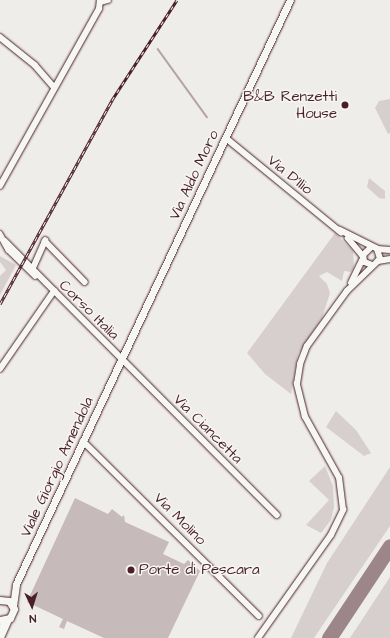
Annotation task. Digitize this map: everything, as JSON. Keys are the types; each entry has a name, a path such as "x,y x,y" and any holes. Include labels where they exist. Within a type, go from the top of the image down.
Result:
{"main road":[{"name":"Via Aldo Moro","path":"121,360 290,0"},
{"name":"Viale Giorgio Amendola","path":"6,619 13,606 16,584 121,360"},
{"name":"Viale Giorgio Amendola","path":"1,600 16,584"},
{"path":"1,600 13,606"},
{"path":"0,629 6,619"}],"street":[{"path":"0,186 100,1 108,0"},
{"path":"0,36 35,65 54,87"},
{"name":"Via D'Ilio","path":"226,138 339,230 372,265"},
{"name":"Via D'Ilio","path":"339,230 374,248"},
{"name":"Corso Italia","path":"0,234 14,256 54,291 121,360"},
{"name":"Corso Italia","path":"5,241 33,268 40,278"},
{"path":"33,268 45,241 85,282"},
{"path":"347,290 363,257 374,248 390,250"},
{"path":"374,248 380,254 378,261"},
{"path":"258,638 331,535 342,513 343,496 339,478 304,413 297,378 307,346 347,290 372,265 378,261 390,260"},
{"path":"0,369 54,291"},
{"name":"Via Ciancetta","path":"121,360 276,515"},
{"name":"Via Molino","path":"83,441 259,616"},
{"path":"1,638 6,619"}],"shaded area":[{"path":"390,99 390,133 388,134 375,108 379,101"},
{"path":"369,178 385,191 385,199 379,198 367,187"},
{"path":"335,233 353,251 354,267 351,272 344,271 342,281 327,272 319,276 327,284 330,293 322,318 298,354 291,394 265,374 247,353"},
{"path":"0,256 16,265 0,295 0,276 6,270 0,262"},
{"path":"336,411 356,430 371,453 364,456 326,427"},
{"path":"325,466 333,486 334,507 331,520 321,533 306,525 329,500 309,481"},
{"path":"390,467 390,526 314,638 291,638 327,563"},
{"path":"390,577 390,638 350,638"}],"building":[{"name":"Porte di Pescara","path":"75,498 108,514 112,509 122,517 124,515 125,522 169,542 163,554 184,564 188,560 200,571 168,638 104,638 67,621 64,629 59,627 63,619 27,602"}],"waterway":[{"path":"158,49 207,117"}],"taxiway":[{"path":"329,638 390,546"}],"railway":[{"path":"0,304 112,100 177,0"}],"place":[{"name":"B&B Renzetti House","path":"345,105"},
{"name":"Porte di Pescara","path":"131,570"}]}
